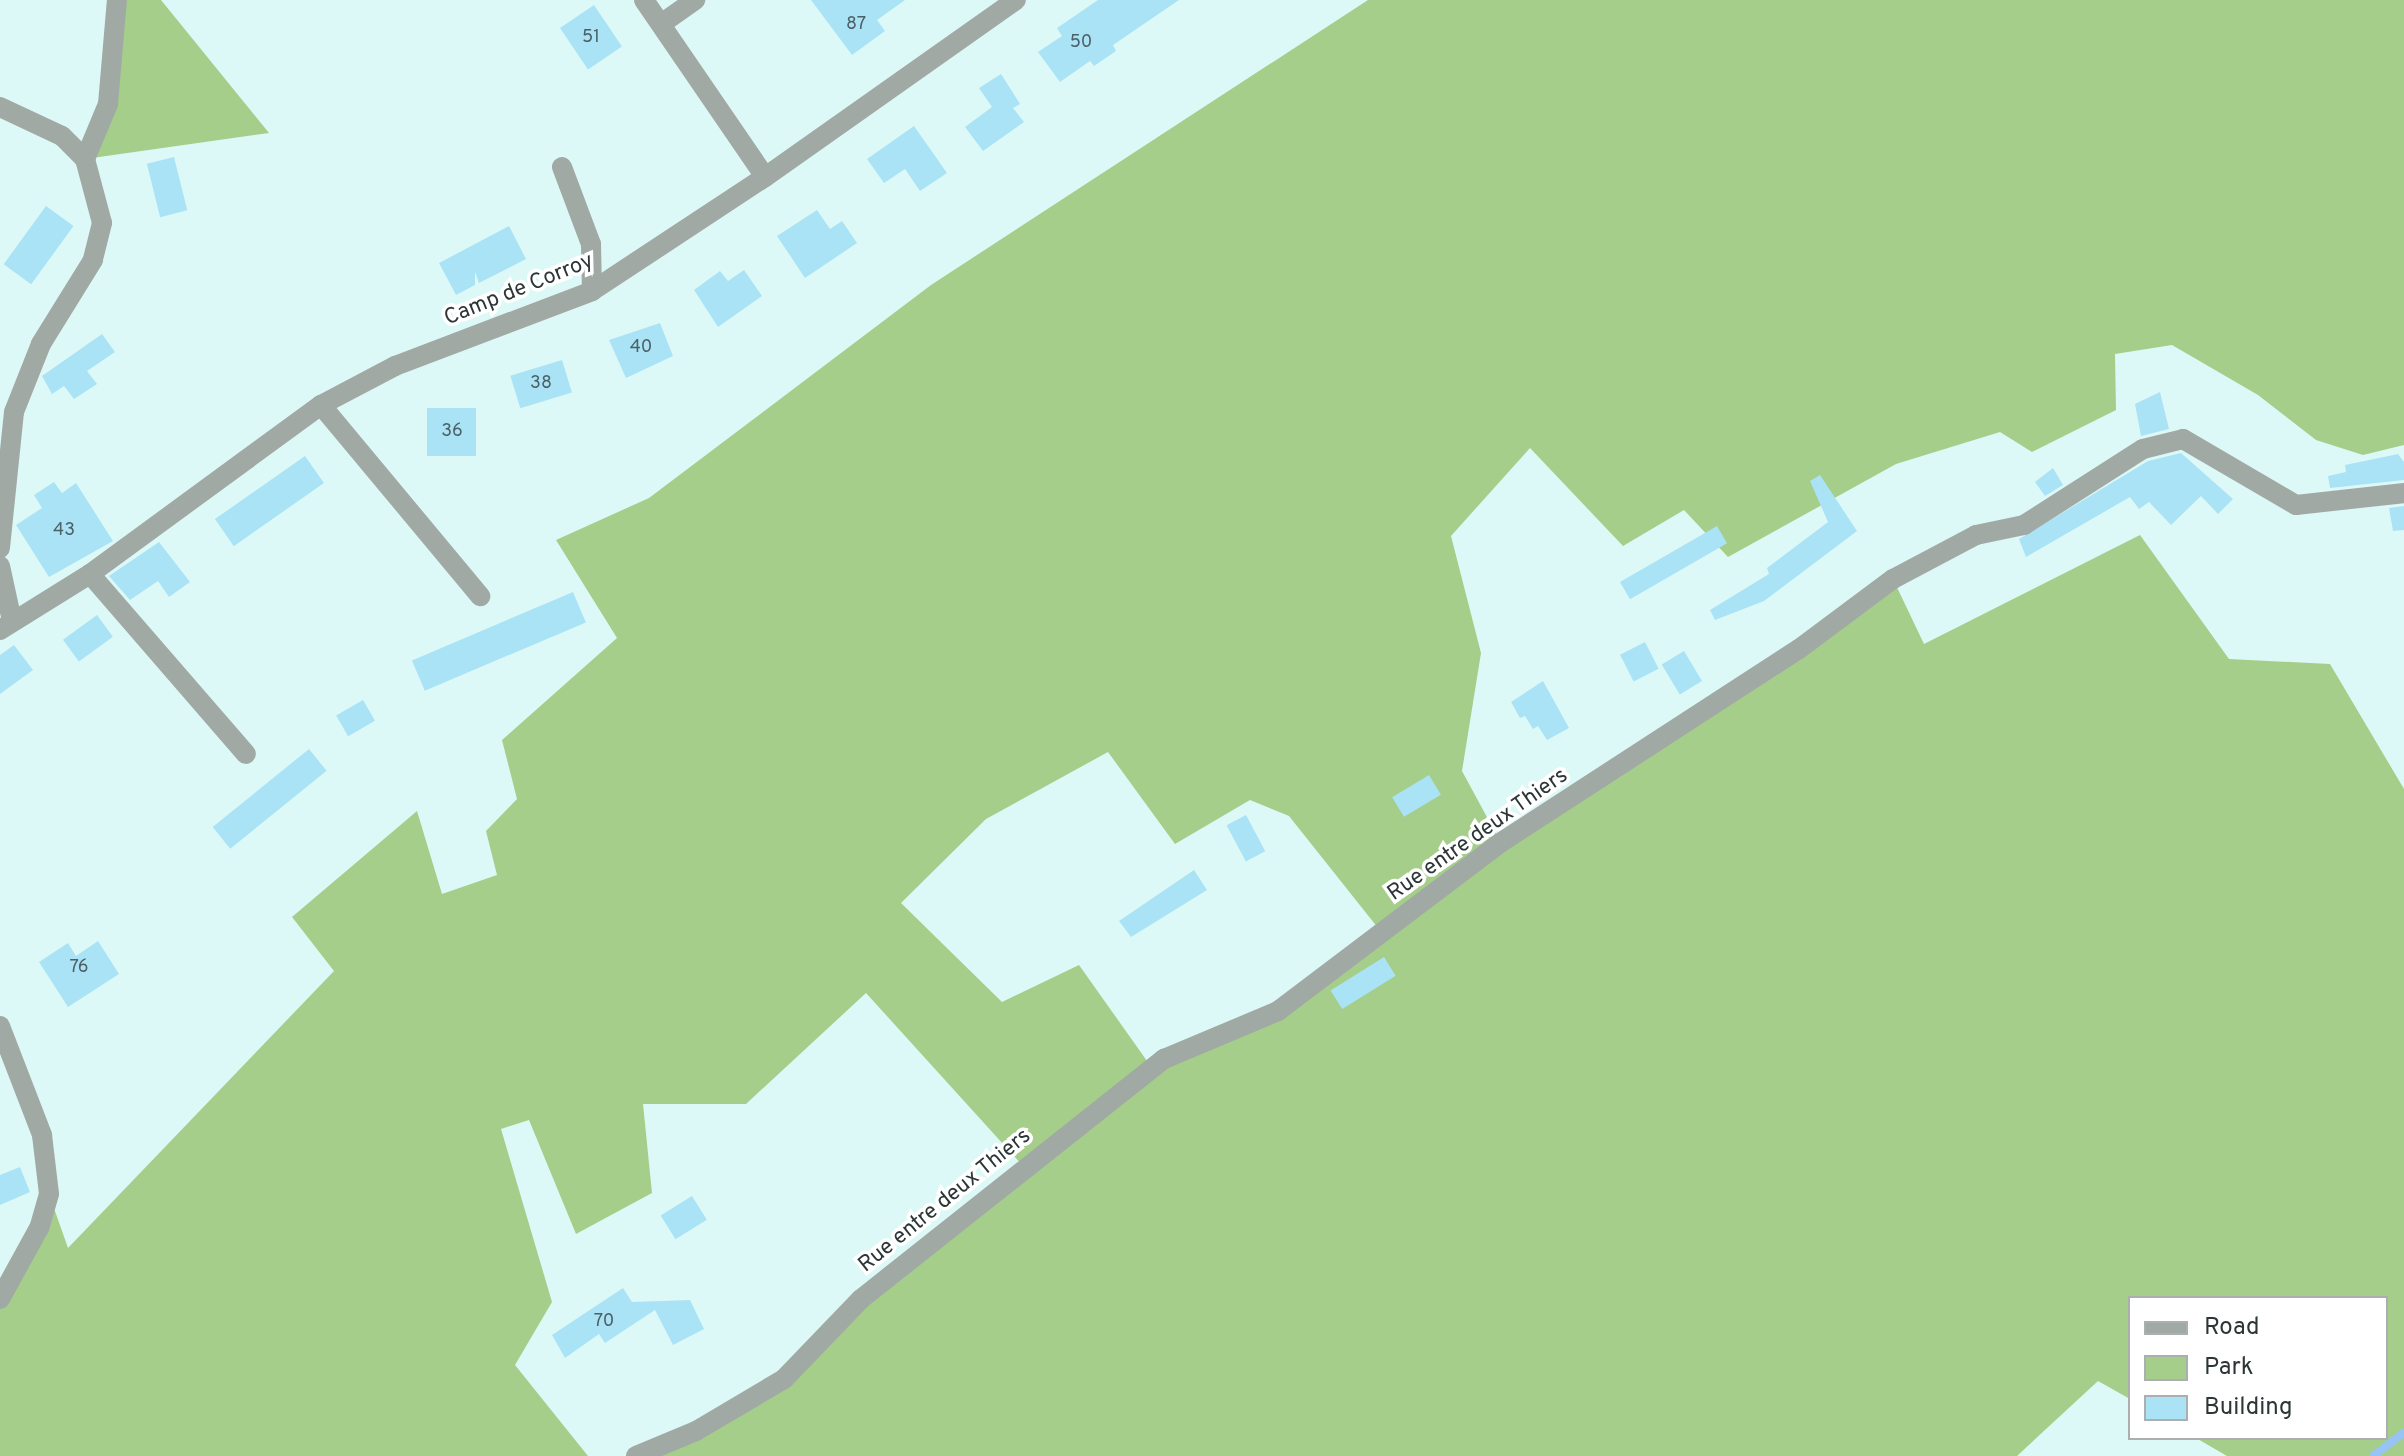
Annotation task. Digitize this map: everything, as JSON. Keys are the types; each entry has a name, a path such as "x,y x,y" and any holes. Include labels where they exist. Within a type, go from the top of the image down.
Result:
{"street":[{"path":"85,159 108,104 117,0"},
{"path":"644,0 765,177"},
{"path":"661,24 695,0"},
{"name":"Camp de Corroy","path":"6,625 90,574 321,405 395,366 592,291 765,177 1016,0"},
{"path":"0,107 29,116 62,136 85,159 102,223 101,242 41,344 14,412 0,548"},
{"path":"562,167 591,244 592,291"},
{"path":"321,405 480,596"},
{"name":"Rue entre deux Thiers","path":"636,1456 696,1431 784,1379 861,1299 1164,1059 1278,1011 1500,843 1799,649 1893,579 1976,535 2024,525 2143,449 2183,439 2296,505 2404,493"},
{"path":"0,566 6,625"},
{"path":"90,574 246,754"},
{"path":"0,1026 42,1135 49,1194 39,1228 0,1299"}],"green space":[{"path":"117,0 161,0 269,133 85,159 100,131"},
{"path":"1368,0 2404,0 2404,445 2363,455 2316,440 2258,395 2172,345 2115,354 2116,410 2032,452 2000,432 1896,464 1728,557 1684,510 1623,546 1530,448 1451,536 1481,653 1462,771 1501,843 1893,579 1924,644 2140,535 2229,659 2330,664 2404,789 2404,1456 2227,1456 2199,1440 2388,1440 2388,1296 2128,1296 2128,1398 2098,1381 2017,1456 636,1456 784,1379 1024,1167 866,993 746,1104 643,1104 652,1193 576,1234 529,1120 501,1129 552,1302 515,1365 588,1456 0,1456 0,1299 49,1194 68,1248 334,971 292,917 417,811 442,894 497,875 486,831 517,799 502,740 617,638 556,540 649,498 931,285","holes":["1108,752 1175,844 1250,800 1289,816 1382,933 1278,1011 1152,1068 1079,965 1002,1002 901,903 986,819"]}],"building":[{"path":"811,0 905,0 877,20 885,31 852,55"},
{"path":"1098,0 1179,0 1113,45 1116,51 1094,66 1090,61 1060,82 1038,52 1062,36 1057,28"},
{"path":"594,5 622,46 588,69 560,28"},
{"path":"1001,74 1020,104 1013,108 1024,122 983,151 965,127 992,107 979,88"},
{"path":"914,126 947,173 920,191 905,169 884,183 867,159"},
{"path":"174,157 187,210 160,217 147,164"},
{"path":"46,206 74,226 31,284 4,264"},
{"path":"817,210 830,229 842,221 857,243 805,278 777,236"},
{"path":"509,226 526,259 479,283 475,272 475,285 456,295 439,263"},
{"path":"744,270 762,296 718,327 694,290 720,271 728,281"},
{"path":"660,323 673,356 626,378 609,340"},
{"path":"102,334 115,352 87,371 97,384 74,399 64,386 52,394 42,376"},
{"path":"562,360 572,393 520,408 510,376"},
{"path":"2160,392 2169,429 2141,436 2135,404"},
{"path":"427,408 476,408 476,456 427,456"},
{"path":"2181,453 2233,499 2218,514 2201,496 2171,525 2149,502 2139,509 2130,497 2026,557 2019,539 2148,461"},
{"path":"2398,454 2404,462 2404,480 2330,488 2328,476 2346,472 2345,465"},
{"path":"305,456 324,483 234,546 215,519"},
{"path":"2053,468 2063,485 2045,496 2035,482"},
{"path":"1820,475 1857,531 1764,601 1715,620 1710,610 1769,574 1767,568 1828,522 1810,481"},
{"path":"54,482 62,493 76,483 113,541 49,577 16,525 42,508 34,495"},
{"path":"2404,506 2404,530 2393,531 2389,508"},
{"path":"1717,526 1727,543 1630,599 1620,582"},
{"path":"159,542 190,582 169,597 158,581 130,600 109,576"},
{"path":"573,592 586,622 425,691 412,660"},
{"path":"97,615 113,637 79,662 63,640"},
{"path":"1645,642 1659,669 1634,681 1620,655"},
{"path":"14,645 33,670 0,694 0,655"},
{"path":"1684,651 1702,681 1680,694 1662,664"},
{"path":"1543,681 1569,728 1547,740 1538,726 1533,729 1525,716 1520,718 1511,702"},
{"path":"363,700 375,721 348,736 336,716"},
{"path":"309,749 327,771 230,849 213,827"},
{"path":"1429,775 1441,795 1404,817 1392,797"},
{"path":"1246,815 1265,851 1246,862 1227,825"},
{"path":"1194,870 1207,890 1131,937 1119,921"},
{"path":"98,941 119,974 68,1007 39,962 68,943 76,956"},
{"path":"1384,957 1396,976 1342,1009 1331,990"},
{"path":"20,1167 30,1192 0,1205 0,1175"},
{"path":"692,1196 707,1220 675,1239 661,1216"},
{"path":"623,1288 632,1302 690,1300 704,1329 673,1345 655,1310 605,1343 599,1334 565,1358 552,1335"}],"waterway":[{"path":"2373,1456 2404,1433"}]}
